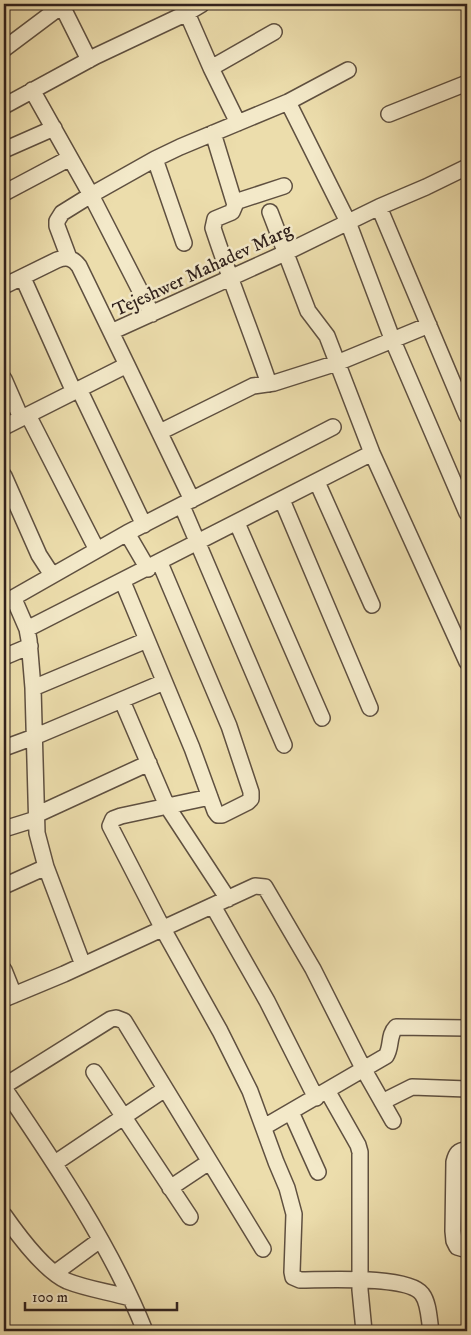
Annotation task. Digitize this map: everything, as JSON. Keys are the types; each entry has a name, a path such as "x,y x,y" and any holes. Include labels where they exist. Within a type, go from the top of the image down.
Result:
{"street":[{"path":"4,49 62,4 89,60"},
{"path":"4,106 89,60 188,13 202,4"},
{"path":"188,13 211,68 238,123"},
{"path":"211,68 274,32"},
{"path":"69,258 57,226 57,221 62,213 155,159 288,102 348,70"},
{"path":"389,114 467,83"},
{"path":"32,90 91,195 152,314"},
{"path":"288,102 349,223 393,341 462,484 467,513"},
{"path":"4,150 54,128"},
{"path":"213,133 235,202 232,212 215,220 213,224 230,278 269,384"},
{"path":"4,193 70,158"},
{"path":"155,159 184,243"},
{"name":"Tejeshwer Mahadev Marg","path":"284,745 199,543 187,503 160,432 111,332 467,167"},
{"path":"235,202 284,186"},
{"path":"379,207 467,416"},
{"path":"270,212 308,311 327,336 372,453 467,662"},
{"path":"4,286 64,257 74,260 79,266 111,332"},
{"path":"23,278 76,391 144,525"},
{"path":"160,432 248,388 261,384 281,382 338,363 429,325"},
{"path":"4,426 127,365"},
{"path":"4,379 97,550"},
{"path":"83,965 40,850 36,817 33,688 28,629 9,601 127,533 333,427"},
{"path":"28,629 372,453"},
{"path":"4,476 9,504 52,576"},
{"path":"317,482 372,605"},
{"path":"282,500 370,708"},
{"path":"237,523 322,718"},
{"path":"123,582 192,748 215,811 218,815 222,815 248,802 252,796 229,726 154,566 127,533"},
{"path":"33,688 147,640"},
{"path":"4,657 30,646"},
{"path":"4,748 122,701 164,682"},
{"path":"122,701 167,806 228,899"},
{"path":"4,827 36,817 149,763"},
{"path":"210,797 121,816 113,819 110,826 250,1091 292,1205 294,1214 293,1277 300,1280 360,1280 402,1283 419,1290 425,1299 431,1331"},
{"path":"4,886 46,867"},
{"path":"4,970 9,997 255,886 265,887 313,970 364,1070 393,1120"},
{"path":"213,906 322,1095 358,1145 360,1152 360,1302 364,1331"},
{"path":"145,1331 100,1240 55,1163 4,1087 112,1019 116,1018 124,1021 264,1249"},
{"path":"264,1128 386,1056 390,1049 391,1034 396,1027 467,1028"},
{"path":"94,1072 190,1217"},
{"path":"382,1102 412,1088 467,1089"},
{"path":"55,1163 165,1089"},
{"path":"292,1112 318,1172"},
{"path":"467,1150 458,1152 454,1162 453,1231 457,1247 467,1250"},
{"path":"170,1188 209,1162"},
{"path":"4,1215 42,1262 55,1273 67,1280 130,1298"},
{"path":"55,1273 100,1240"}]}
